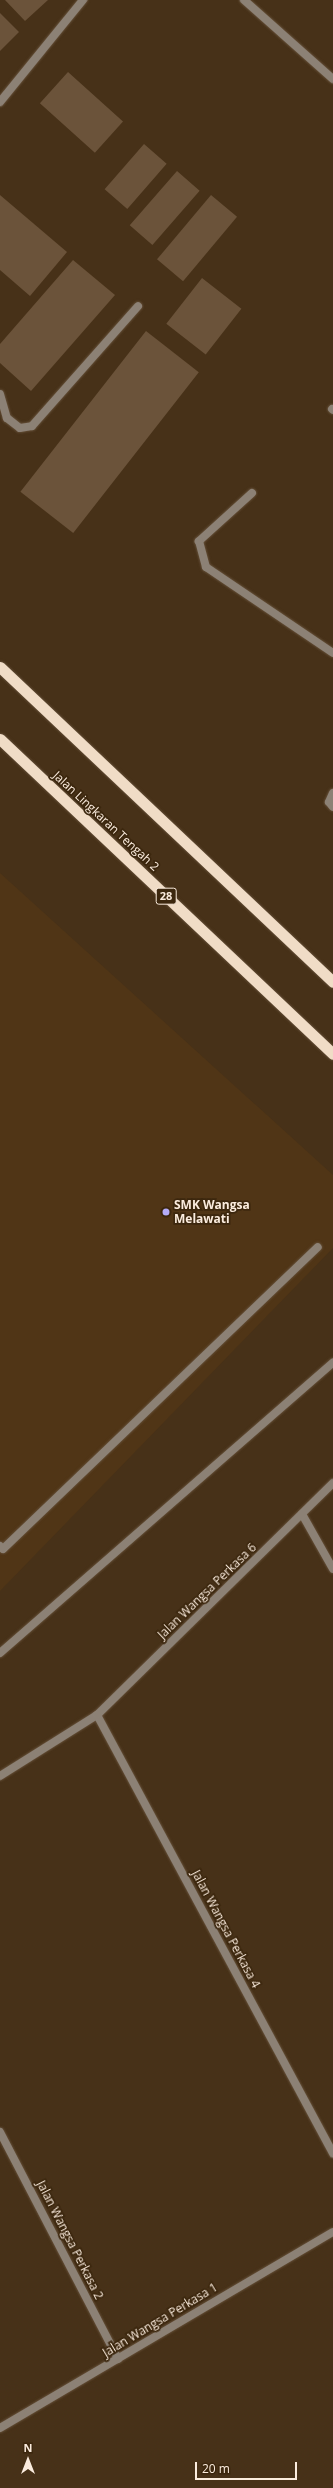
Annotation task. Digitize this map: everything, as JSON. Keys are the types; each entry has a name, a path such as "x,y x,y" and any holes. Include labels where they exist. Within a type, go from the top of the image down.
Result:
{"highway":[{"path":"0,667 333,982"},
{"name":"Jalan Lingkaran Tengah 2","path":"0,739 333,1054"}],"street":[{"path":"0,102 83,0"},
{"path":"244,0 333,79"},
{"path":"0,394 7,418 20,428 32,426 138,306"},
{"path":"252,493 199,541 206,567 333,653"},
{"path":"333,793 329,802 333,807"},
{"path":"0,1546 3,1549 318,1247"},
{"path":"0,1653 333,1362"},
{"name":"Jalan Wangsa Perkasa 6","path":"0,1776 97,1715 333,1483"},
{"path":"302,1514 333,1569"},
{"name":"Jalan Wangsa Perkasa 4","path":"97,1715 333,2153"},
{"name":"Jalan Wangsa Perkasa 2","path":"0,2132 118,2359"},
{"name":"Jalan Wangsa Perkasa 1","path":"0,2428 333,2232"}],"shaded area":[{"name":"SMK Wangsa Melawati","path":"0,873 333,1175 333,1248 0,1591"}],"building":[{"path":"5,0 48,0 25,21"},
{"path":"0,13 19,32 0,51"},
{"path":"68,72 123,122 95,153 40,103"},
{"path":"144,144 167,164 127,209 105,189"},
{"path":"177,171 200,191 152,245 130,225"},
{"path":"0,195 67,252 30,296 0,270"},
{"path":"211,195 237,217 183,281 157,259"},
{"path":"73,260 115,295 31,391 0,363 0,344"},
{"path":"202,278 241,309 206,354 166,324"},
{"path":"146,331 199,372 73,533 20,492"}],"place":[{"name":"SMK Wangsa Melawati","path":"166,1212"}]}
